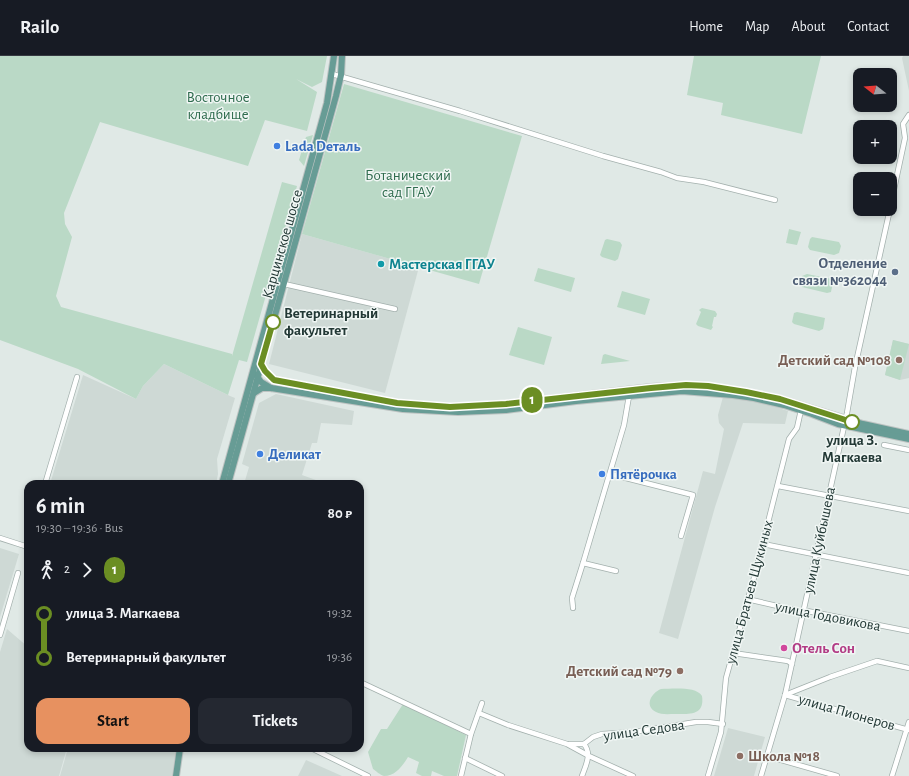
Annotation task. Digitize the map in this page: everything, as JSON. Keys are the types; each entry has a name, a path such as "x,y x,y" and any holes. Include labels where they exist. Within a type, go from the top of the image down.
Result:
{"main road":[{"name":"Карцинское шоссе","path":"223,480 327,102 334,56"},
{"name":"Карцинское шоссе","path":"229,480 336,96 341,75 342,56"},
{"path":"261,364 265,371 274,380"},
{"path":"254,366 258,377 271,388"},
{"path":"250,382 258,377 397,403 450,407 506,407 651,388 697,386 746,392 780,399 844,422 909,434"},
{"path":"254,393 262,388 271,388 409,410 458,412 682,391 754,398 909,439"},
{"path":"176,776 179,752"}],"street":[{"path":"332,74 341,75 677,178 704,182 775,200"},
{"name":"улица Куйбышева","path":"897,176 905,138 903,124 909,115"},
{"name":"улица Куйбышева","path":"761,776 785,695 888,216"},
{"path":"284,284 395,309"},
{"path":"46,480 77,377"},
{"path":"574,608 572,598 624,426 629,396"},
{"name":"улица Братьев Щукиных","path":"708,776 723,724 726,678 732,653 763,544 789,440 797,428 801,410"},
{"path":"884,445 909,450"},
{"path":"610,474 692,495 681,536"},
{"path":"778,486 909,511"},
{"path":"0,538 24,546"},
{"path":"763,544 909,573"},
{"path":"583,563 616,571"},
{"path":"0,635 18,573"},
{"name":"улица Годовикова","path":"748,599 799,611 803,610 909,632"},
{"path":"732,653 788,661 792,664"},
{"path":"785,695 830,677 878,661 909,668"},
{"path":"364,684 471,734"},
{"name":"улица Пионеров","path":"785,695 908,730"},
{"path":"461,776 471,734 482,703"},
{"path":"479,713 508,725 567,744 588,756 633,776"},
{"name":"улица Седова","path":"567,744 584,744 593,737 602,734 634,732 696,722 723,724"},
{"path":"892,776 908,730 909,722"},
{"path":"582,776 588,756 587,748 584,744"},
{"path":"319,752 368,776"},
{"path":"767,756 838,776"},
{"path":"465,758 502,776"}],"shaded area":[{"path":"903,56 909,56 909,91 902,58"},
{"path":"302,234 419,267 385,393 269,364"},
{"name":"Детский сад №108","path":"893,340 909,344 909,378 900,380 885,375"},
{"path":"164,364 235,398 217,459 217,480 51,480 83,375 136,399 143,386"},
{"path":"276,394 354,411 352,425 321,423 317,443 312,443 302,475 316,480 245,480 249,467 242,464 259,403"},
{"path":"723,397 763,403 788,411 785,424 743,423 715,507 678,639 659,633 703,471 715,474 724,429 719,423 718,415"},
{"path":"0,548 19,554 0,617"},
{"path":"7,629 24,644 24,752 66,752 59,776 0,776 0,652"},
{"name":"Школа №18","path":"728,728 765,737 754,776 714,776"},
{"path":"67,752 175,752 172,776 60,776"},
{"path":"306,760 342,776 298,776"}],"green space":[{"name":"Восточное кладбище","path":"0,56 327,56 322,82 312,87 296,79 317,92 307,131 265,120 248,166 100,122 64,213 65,224 72,237 56,296 61,307 232,354 232,356 282,182 297,186 247,362 239,360 228,395 164,364 143,386 136,399 78,369 0,340"},
{"path":"694,56 821,56 802,134 721,115 723,103 687,95"},
{"name":"Ботанический сад ГГАУ","path":"344,84 522,136 479,284 302,234"},
{"path":"313,135 304,166 299,160 306,137"},
{"path":"789,229 801,232 797,245 786,243"},
{"path":"812,237 839,242 841,246 839,253 834,255 810,250 808,247"},
{"path":"607,239 620,242 622,245 618,259 615,261 600,255 605,240"},
{"path":"538,268 575,278 571,292 534,281"},
{"path":"807,274 832,279 833,282 831,292 827,293 802,287 800,283 802,276"},
{"path":"622,291 650,299 645,315 617,307"},
{"path":"702,308 715,311 717,314 716,317 714,317 713,327 711,330 696,324 701,312 699,310"},
{"path":"797,312 825,318 823,329 819,331 794,324 792,322 794,313"},
{"path":"518,327 552,337 544,365 509,355"},
{"name":"Детский сад №108","path":"893,340 909,344 900,380 885,375"},
{"path":"605,354 630,361 601,364 603,355"},
{"path":"661,689 689,689 695,691 702,696 701,707 690,714 658,713 650,706 650,700 654,693"},
{"path":"403,704 466,735 457,776 444,776 432,771 431,776 422,776 416,773 419,762 408,757 399,770 388,776 384,776 373,769 368,752 381,729 387,729"}],"bus line":[{"name":"1","path":"273,322 261,364 269,376 274,380 290,384 363,398 397,403 450,407 506,404 686,385 717,387 780,399 852,422"}],"place":[{"name":"Lada Dеталь","path":"277,146"},
{"name":"Мастерская ГГАУ","path":"381,264"},
{"name":"Отделение связи №362044","path":"895,272"},
{"name":"Ветеринарный факультет","path":"273,322"},
{"name":"Детский сад №108","path":"899,360"},
{"name":"улица З. Магкаева","path":"852,422"},
{"name":"Деликат","path":"260,454"},
{"name":"Пятёрочка","path":"602,474"},
{"name":"Отель Сон","path":"784,648"},
{"name":"Детский сад №79","path":"680,671"},
{"name":"Школа №18","path":"740,756"}]}
